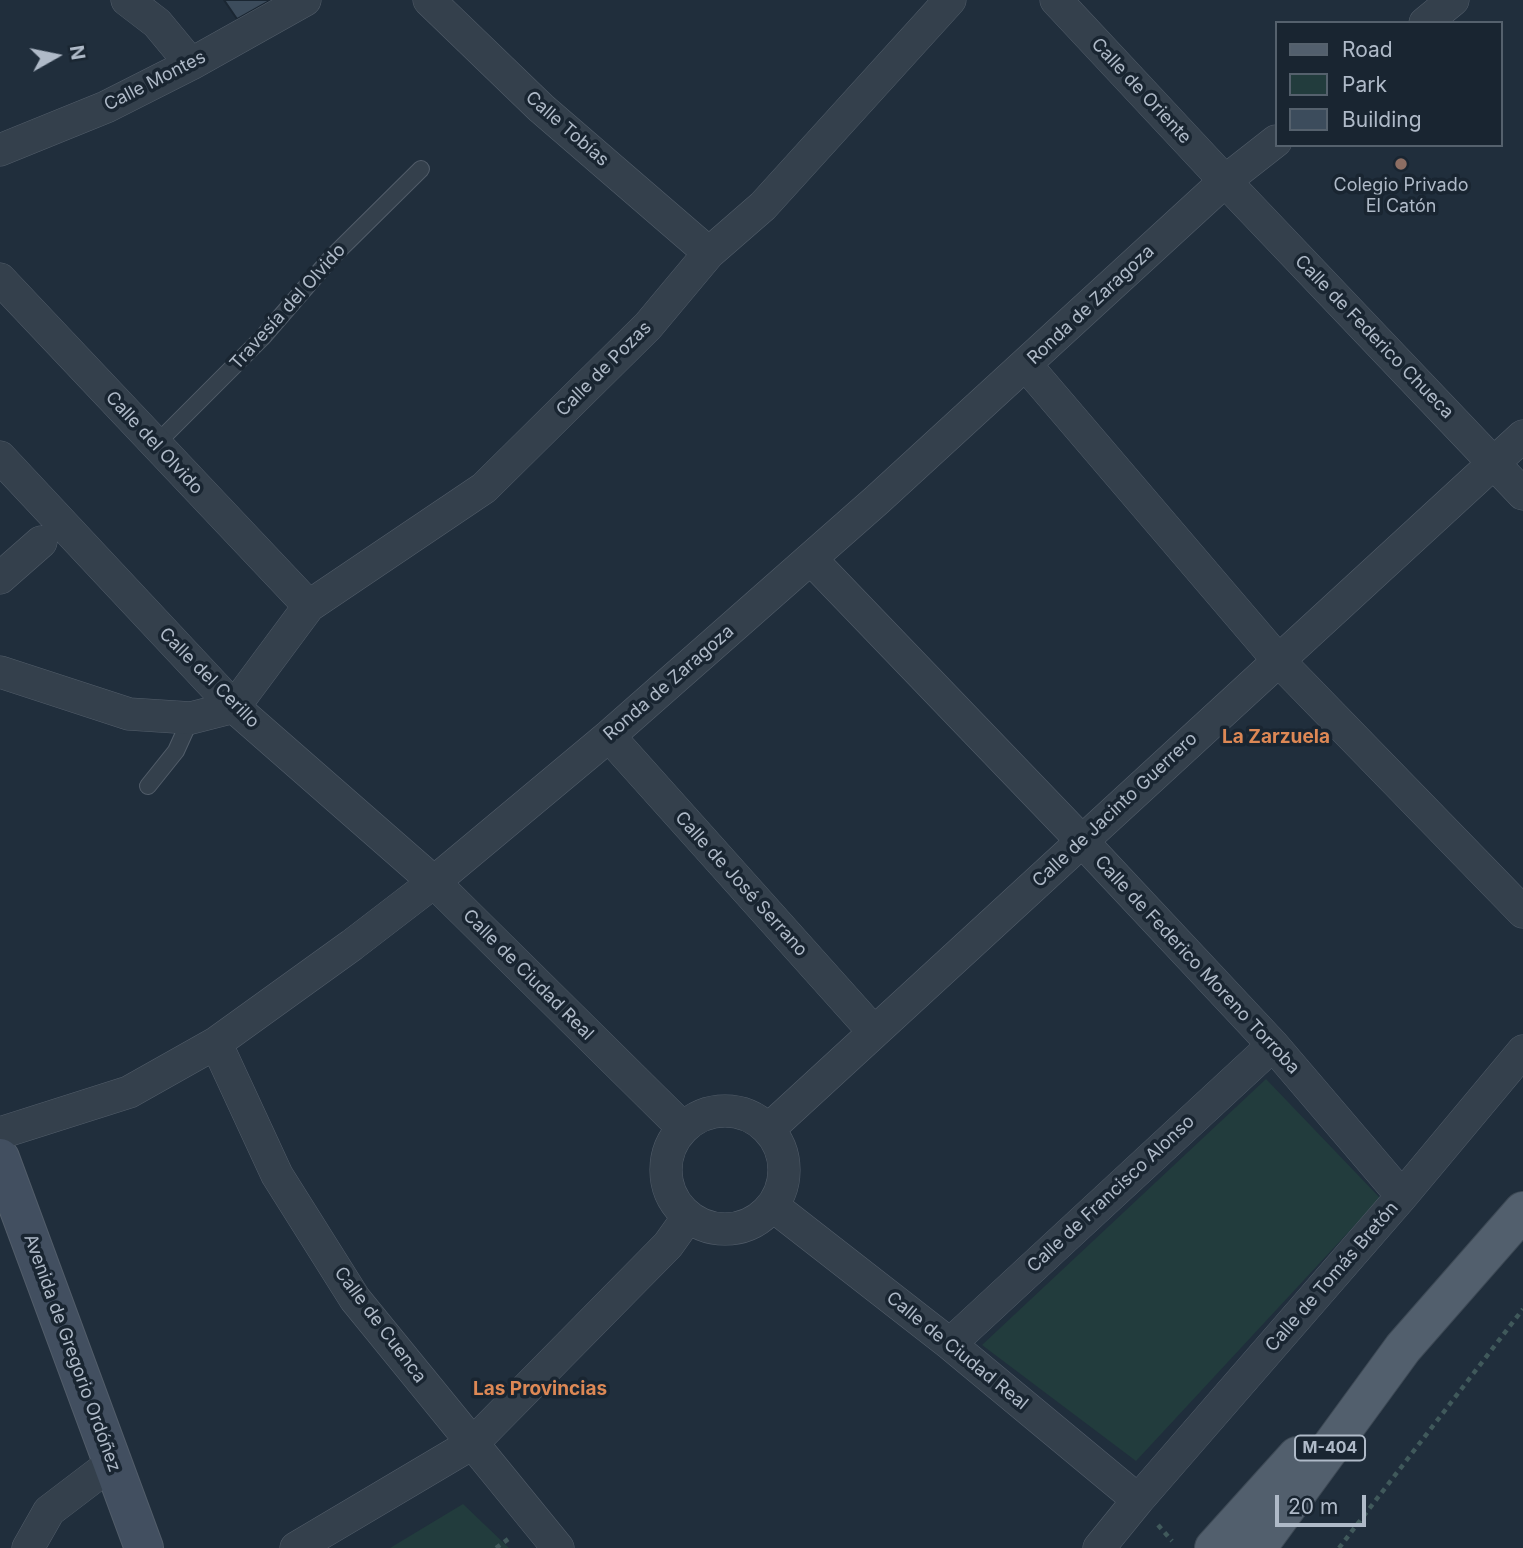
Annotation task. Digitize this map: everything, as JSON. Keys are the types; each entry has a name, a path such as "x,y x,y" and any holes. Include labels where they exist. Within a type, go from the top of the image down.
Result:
{"main road":[{"name":"M-404","path":"1234,1548 1305,1448 1404,1348 1523,1211"},
{"name":"M-404","path":"1257,1548 1404,1348"},
{"path":"1214,1548 1305,1448"}],"street":[{"path":"127,0 158,23 191,64"},
{"name":"Calle Montes","path":"0,150 106,107 191,64 304,0"},
{"name":"Calle Tobías","path":"429,0 541,108 709,253"},
{"name":"Calle de Pozas","path":"233,707 309,606 484,488 648,326 709,253 763,206 950,0"},
{"name":"Calle de Oriente","path":"1056,0 1225,181"},
{"path":"1427,21 1453,0"},
{"name":"Ronda de Zaragoza","path":"0,1133 129,1092 216,1042 352,946 434,882 609,736 1026,365 1225,181 1274,143"},
{"name":"Calle de Federico Chueca","path":"1225,181 1523,494"},
{"name":"Calle del Olvido","path":"0,279 309,606"},
{"path":"1026,365 1278,660 1523,912"},
{"name":"Calle de Jacinto Guerrero","path":"769,1129 1523,436"},
{"name":"Calle del Cerillo","path":"0,457 233,707 434,882"},
{"path":"0,578 41,542"},
{"name":"Calle de Federico Moreno Torroba","path":"810,559 1081,840 1273,1045 1402,1196"},
{"path":"0,672 129,714 191,718 233,707"},
{"name":"Calle de José Serrano","path":"609,736 874,1032"},
{"name":"Calle de Ciudad Real","path":"434,882 683,1128"},
{"name":"Calle de Cuenca","path":"216,1042 277,1175 355,1299 558,1548"},
{"name":"Calle de Francisco Alonso","path":"950,1344 1273,1045"},
{"name":"Calle de Tomás Bretón","path":"1138,1500 1402,1196 1523,1051"},
{"path":"717,1111 736,1111 754,1117 769,1129 780,1146 785,1167 783,1187 773,1206 760,1219 742,1227 724,1230 705,1226 688,1217 675,1202 667,1183 666,1163 671,1144 683,1128 699,1116 717,1111"},
{"name":"Avenida de Gregorio Ordóñez","path":"0,1158 144,1548"},
{"name":"Calle de Ciudad Real","path":"773,1206 950,1344 1138,1500"},
{"path":"296,1548 473,1443 668,1244 688,1217"},
{"path":"27,1548 49,1511 112,1463"},
{"path":"1099,1548 1138,1500"}],"lane":[{"name":"Travesía del Olvido","path":"155,445 262,338 332,257 421,169"},
{"path":"148,786 176,751 191,718"}],"path":[{"path":"1339,1548 1523,1309"}],"green space":[{"path":"1266,1079 1380,1198 1136,1461 982,1345"},
{"path":"463,1504 509,1548 390,1548"}],"building":[{"path":"224,0 271,0 237,19"}],"place":[{"name":"Colegio Privado El Catón","path":"1401,164"}],"district":[{"name":"La Zarzuela","path":"1276,737"},
{"name":"Las Provincias","path":"540,1389"}]}
